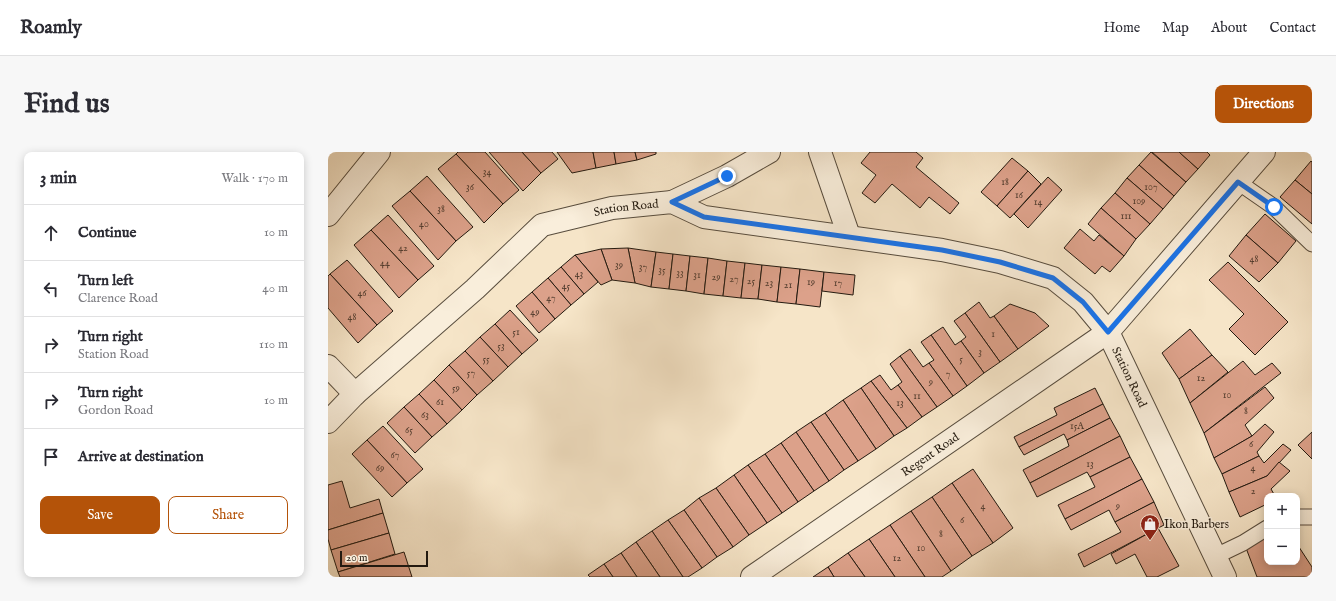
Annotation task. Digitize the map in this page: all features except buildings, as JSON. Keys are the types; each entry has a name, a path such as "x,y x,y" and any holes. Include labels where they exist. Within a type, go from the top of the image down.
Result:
{"street":[{"path":"328,215 379,152"},
{"path":"672,202 727,176 769,152"},
{"path":"820,152 849,236"},
{"name":"Regent Road","path":"752,577 1108,332 1264,152"},
{"name":"Station Road","path":"328,422 355,394 475,289 542,225 612,208 672,202 704,217 949,251 1000,262 1053,278 1083,302 1108,332 1225,577"},
{"path":"328,366 355,394"}],"lane":[{"path":"1238,182 1274,207 1312,244"},
{"path":"1300,517 1312,517"},
{"path":"1216,556 1243,543 1265,529"}],"place":[{"name":"Ikon Barbers","path":"1150,541"}],"route":[{"path":"727,176 672,202 704,217 942,250 1000,262 1053,278 1083,302 1108,332 1238,182 1274,207"}]}
